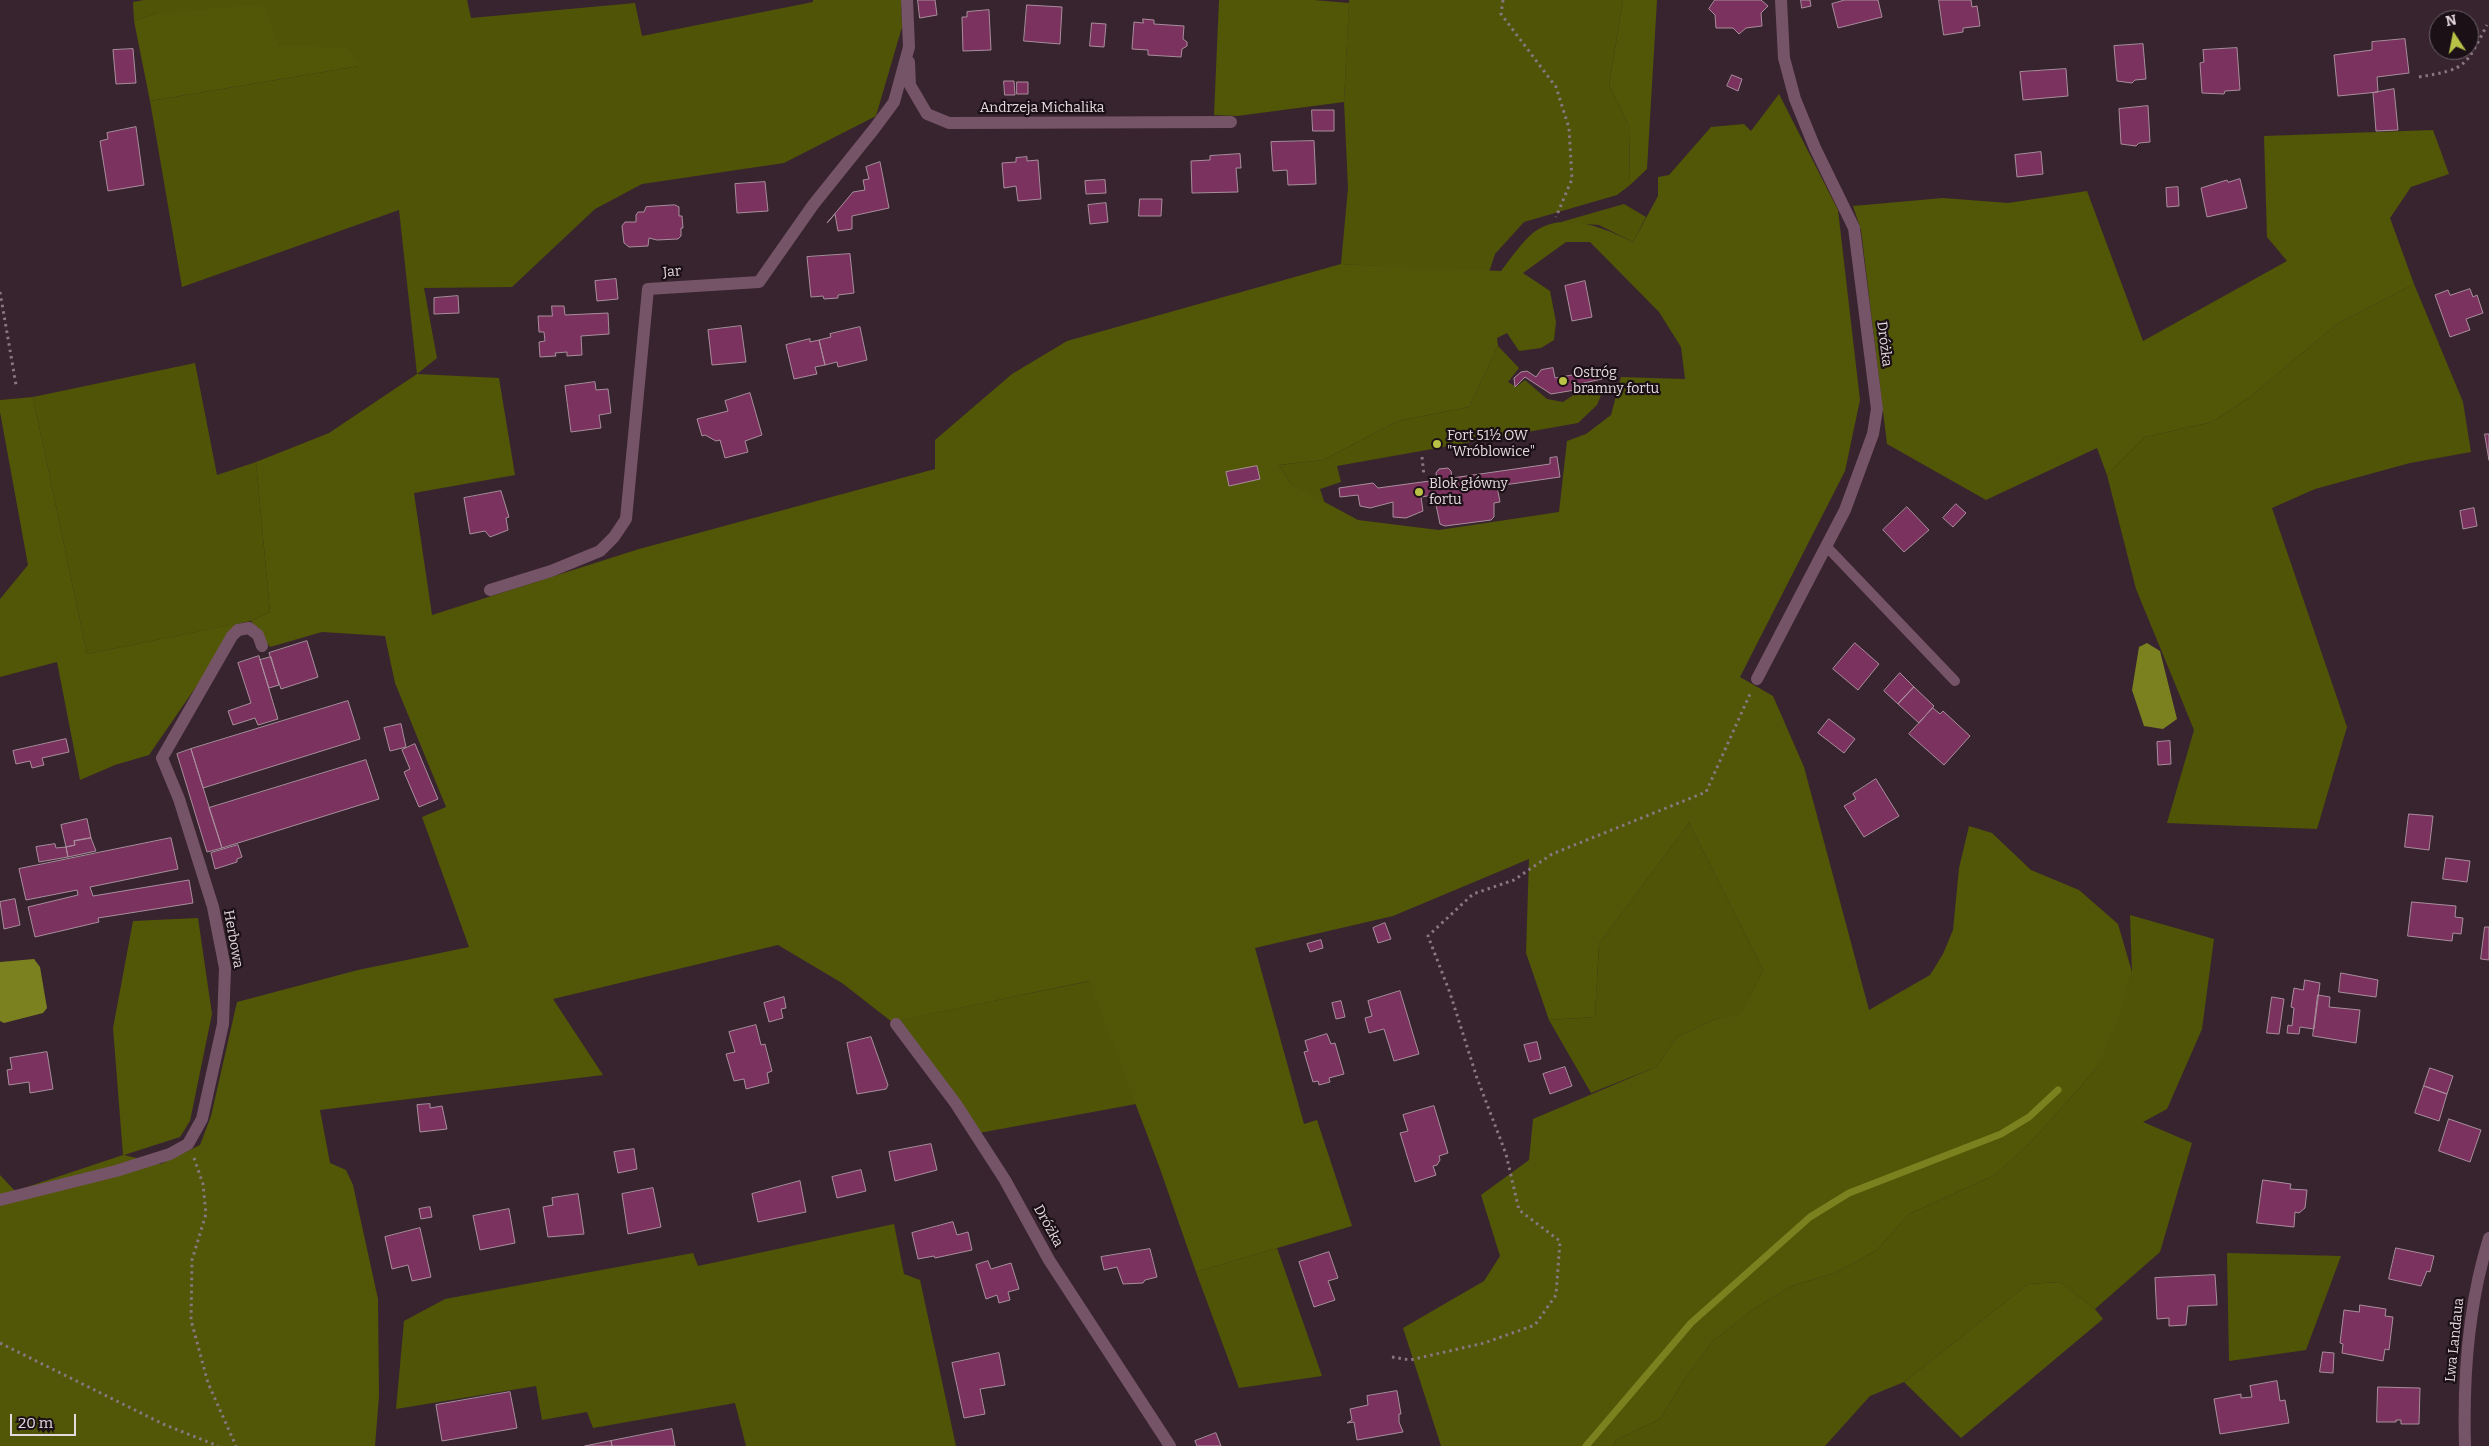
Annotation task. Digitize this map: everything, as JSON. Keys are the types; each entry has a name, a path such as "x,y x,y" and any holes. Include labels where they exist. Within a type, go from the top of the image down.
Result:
{"street":[{"name":"Jar","path":"490,590 551,571 600,551 614,537 626,519 648,289 759,282 813,205 894,102 909,47 907,0"},
{"name":"Dróżka","path":"1757,680 1845,510 1873,434 1877,409 1854,228 1815,148 1795,99 1784,58 1781,0"},
{"name":"Andrzeja Michalika","path":"909,47 910,85 927,114 949,123 1231,122"},
{"name":"Herbowa","path":"188,1144 202,1119 223,1024 225,968 213,906 179,798 162,758 232,636 238,630 249,628 258,636 262,646"},
{"name":"Dróżka","path":"896,1024 962,1113 1005,1180 1049,1260 1170,1446"},
{"path":"0,1200 116,1171 170,1154 188,1144"},
{"name":"Lwa Landaua","path":"2465,1446 2464,1404 2469,1339 2478,1275 2489,1238"}],"lane":[{"path":"1826,546 1955,681"}],"path":[{"path":"1503,0 1501,14 1556,87 1570,128 1572,179 1556,217"},
{"path":"2419,77 2453,71 2470,58 2487,25"},
{"path":"0,292 16,384"},
{"path":"1422,457 1424,476"},
{"path":"1392,1357 1410,1360 1484,1343 1535,1326 1556,1295 1560,1241 1519,1210 1506,1154 1477,1078 1450,994 1428,936 1473,894 1514,880 1552,854 1706,792 1757,680"},
{"path":"188,1144 203,1184 206,1214 192,1260 191,1320 208,1383 236,1446"},
{"path":"0,1343 163,1424 218,1446"}],"shaded area":[{"path":"144,0 467,0 471,18 635,3 642,36 813,2 813,0 901,0 902,27 876,116 784,163 642,184 595,209 512,287 424,288 437,358 417,374 399,210 182,287 150,101 359,66 157,13 134,21 133,2"},
{"path":"1219,0 1314,0 1349,3 1344,102 1237,116 1214,115"},
{"path":"1349,0 1623,0 1609,85 1629,126 1630,185 1617,195 1524,222 1495,254 1489,272 1341,264 1348,188 1344,102"},
{"path":"1623,0 1657,0 1647,169 1630,185 1629,126 1609,85"},
{"path":"265,4 278,45 348,48 359,66 150,101 134,21 157,13"},
{"path":"1779,94 1838,210 1860,400 1845,471 1740,677 1773,696 1804,767 1869,1010 1930,975 1943,954 1953,930 1959,868 1969,826 1992,833 2031,870 2079,890 2118,924 2132,972 2117,1022 2097,1068 2032,1141 1995,1175 1909,1214 1877,1250 1835,1273 1791,1286 1751,1311 1713,1341 1684,1380 1660,1419 1616,1440 1613,1446 1441,1446 1403,1328 1484,1281 1500,1256 1481,1195 1529,1160 1533,1119 1656,1067 1677,1037 1715,1019 1740,1015 1763,970 1689,823 1599,944 1595,1017 1549,1020 1526,953 1529,859 1393,916 1255,948 1304,1124 1317,1120 1352,1226 1196,1272 1159,1166 1089,981 892,1022 842,983 778,945 553,999 603,1075 320,1110 330,1163 346,1170 353,1185 378,1299 379,1396 375,1446 0,1446 0,1175 15,1191 123,1155 113,1028 133,921 198,918 212,1014 190,1121 180,1137 124,1155 161,1164 200,1145 211,1116 237,1002 358,970 469,947 422,817 446,807 395,683 385,636 322,632 270,647 251,621 270,612 256,462 329,433 417,374 499,378 515,475 414,493 432,615 639,549 935,469 935,440 1012,374 1067,341 1341,264 1501,271 1521,245 1534,232 1558,222 1571,222 1597,227 1633,242 1658,196 1658,177 1669,175 1711,127 1744,124 1751,131","holes":["1566,242 1590,242 1659,312 1681,347 1685,379 1621,377 1611,415 1586,434 1567,441 1559,512 1439,530 1358,520 1291,484 1279,465 1323,460 1398,421 1469,407 1498,346 1497,338 1507,333 1519,351 1541,348 1554,340 1556,322 1550,291 1523,273"]},
{"path":"2433,130 2449,174 2411,187 2390,218 2414,284 2337,324 2250,397 2212,422 2145,437 2107,475 2097,448 1986,500 1887,444 1861,230 1853,206 1943,198 2008,203 2087,191 2143,341 2287,261 2267,237 2264,136"},
{"path":"1624,204 1646,217 1633,242 1599,225 1561,222"},
{"path":"2414,284 2463,402 2471,452 2410,463 2315,489 2272,508 2347,727 2317,829 2167,823 2194,730 2136,589 2107,475 2145,437 2212,422 2250,397 2337,324"},
{"path":"1498,346 1519,368 1508,382 1516,387 1525,380 1547,399 1563,402 1585,387 1606,383 1597,405 1578,423 1337,466 1341,482 1320,489 1325,504 1291,484 1279,465 1323,460 1398,421 1469,407"},
{"path":"195,363 217,475 256,462 270,612 251,621 87,654 33,397"},
{"path":"33,397 87,654 240,623 149,755 115,765 80,780 57,662 0,677 0,599 28,565 0,412 0,400"},
{"path":"2147,643 2160,651 2177,719 2163,729 2144,726 2132,690 2139,647"},
{"path":"1689,823 1763,970 1740,1016 1715,1019 1677,1037 1656,1067 1591,1093 1549,1020 1595,1017 1599,944"},
{"path":"2130,915 2214,939 2202,1029 2167,1109 2143,1122 2192,1143 2160,1252 2095,1309 2060,1282 2028,1284 1904,1382 1870,1396 1825,1446 1613,1446 1616,1440 1660,1419 1684,1380 1713,1341 1751,1311 1791,1286 1835,1273 1877,1250 1909,1214 1995,1175 2032,1141 2097,1068 2132,972"},
{"path":"34,959 40,967 47,1008 43,1013 4,1023 0,1021 0,962"},
{"path":"1090,981 1136,1104 979,1133 900,1020"},
{"path":"894,1224 904,1274 920,1280 956,1446 746,1446 735,1403 593,1428 587,1412 542,1420 536,1386 396,1409 404,1321 445,1299 693,1253 698,1266"},
{"path":"1277,1248 1322,1376 1239,1388 1196,1272"},
{"path":"2227,1253 2341,1256 2306,1350 2229,1361"},
{"path":"2060,1282 2095,1309 2103,1319 1961,1438 1904,1382 2028,1284"}],"building":[{"path":"918,0 935,0 937,15 920,18"},
{"path":"1715,0 1761,0 1768,6 1761,13 1762,26 1746,28 1739,34 1733,28 1716,28 1715,15 1709,9"},
{"path":"1801,0 1810,0 1811,6 1802,8"},
{"path":"1845,0 1878,0 1882,17 1838,28 1832,4"},
{"path":"1939,0 1971,0 1972,7 1977,6 1980,26 1963,28 1963,32 1944,35"},
{"path":"1027,5 1062,7 1060,44 1024,41"},
{"path":"989,10 991,50 963,51 962,17 967,17 967,12"},
{"path":"1143,19 1154,20 1154,24 1184,26 1183,39 1187,42 1187,46 1182,49 1181,57 1148,55 1148,50 1132,49 1134,22 1143,23"},
{"path":"1092,23 1106,24 1104,47 1090,46"},
{"path":"2405,39 2409,73 2377,77 2378,92 2338,96 2334,55 2372,50 2372,42"},
{"path":"2143,44 2146,79 2135,80 2132,83 2117,81 2114,46"},
{"path":"2237,48 2240,90 2225,91 2224,94 2202,93 2200,63 2204,62 2203,50"},
{"path":"133,49 136,83 116,84 113,50"},
{"path":"2066,69 2068,96 2023,100 2020,72"},
{"path":"1732,75 1742,79 1738,91 1727,86"},
{"path":"1004,81 1014,81 1015,95 1005,95"},
{"path":"1017,82 1028,82 1028,94 1017,94"},
{"path":"2394,89 2398,130 2376,131 2373,93"},
{"path":"2148,106 2150,142 2139,143 2136,146 2121,144 2119,109"},
{"path":"1312,110 1334,110 1334,131 1313,131"},
{"path":"136,127 144,185 108,191 100,141 108,139 107,133"},
{"path":"1314,141 1316,184 1288,185 1287,170 1273,171 1271,142"},
{"path":"2041,152 2043,174 2017,177 2015,155"},
{"path":"1240,154 1241,168 1236,168 1238,192 1192,193 1191,161 1210,160 1210,156"},
{"path":"1027,157 1027,161 1038,160 1041,199 1018,201 1016,186 1004,188 1002,163 1016,162 1016,158"},
{"path":"880,162 889,208 852,216 852,229 838,231 835,214 827,223 853,192 865,190 863,180 869,179 866,167"},
{"path":"2240,179 2247,208 2207,217 2201,188 2227,180 2228,182"},
{"path":"1105,180 1106,193 1086,194 1085,181"},
{"path":"765,182 768,211 737,213 735,184"},
{"path":"2178,187 2179,206 2167,207 2166,188"},
{"path":"1140,199 1162,199 1161,216 1139,216"},
{"path":"1106,203 1108,222 1090,224 1088,205"},
{"path":"675,205 679,207 679,216 682,216 683,228 681,228 681,236 678,239 657,240 649,238 648,246 629,247 624,243 622,226 625,222 636,222 638,212 644,212 646,207"},
{"path":"850,254 854,293 838,295 838,298 824,299 823,296 811,297 807,257"},
{"path":"616,279 618,299 597,301 595,281"},
{"path":"1585,281 1592,317 1572,321 1565,286"},
{"path":"2470,289 2473,297 2477,295 2483,313 2466,319 2470,330 2450,337 2435,295 2448,290 2450,295"},
{"path":"458,296 459,313 434,314 434,298"},
{"path":"552,306 564,306 565,315 608,313 609,334 581,336 582,355 567,356 567,352 555,353 556,356 540,357 539,342 545,341 544,332 539,332 538,316 552,316"},
{"path":"741,326 746,362 712,365 708,330"},
{"path":"860,327 867,360 838,367 837,362 825,365 819,340 831,337 830,334"},
{"path":"810,339 810,342 819,340 825,365 815,367 817,374 794,379 786,345"},
{"name":"Ostróg bramny fortu","path":"1553,368 1555,378 1601,370 1602,379 1579,384 1575,390 1551,394 1525,377 1515,387 1514,378 1521,372 1527,371 1536,377 1541,370"},
{"path":"595,382 596,390 608,389 611,413 599,415 601,428 571,432 565,386"},
{"path":"750,393 762,435 745,441 748,452 725,458 720,440 716,441 705,435 702,436 697,419 728,411 725,401"},
{"path":"2485,434 2489,434 2489,460"},
{"name":"Blok główny fortu","path":"1557,457 1560,477 1497,486 1500,502 1494,503 1494,517 1491,520 1445,526 1440,524 1434,495 1421,497 1423,511 1406,518 1393,517 1393,502 1370,508 1360,506 1358,495 1340,497 1339,488 1373,483 1378,488 1437,480 1436,473 1439,469 1448,468 1451,471 1452,478 1550,464 1550,458"},
{"path":"1257,466 1260,479 1229,486 1226,472"},
{"path":"501,491 509,517 506,518 508,530 490,537 485,531 470,534 464,498"},
{"path":"1956,504 1966,513 1953,527 1943,518"},
{"path":"1907,507 1929,530 1904,552 1883,530"},
{"path":"2474,508 2477,526 2463,529 2460,511"},
{"path":"307,641 318,677 281,689 269,653"},
{"path":"1855,643 1879,664 1858,690 1833,669"},
{"path":"259,656 278,719 258,725 255,718 233,725 228,711 251,703 238,663"},
{"path":"271,657 279,685 269,688 260,660"},
{"path":"1900,673 1914,687 1898,704 1884,691"},
{"path":"1914,687 1934,706 1919,723 1898,704"},
{"path":"348,701 360,739 203,788 191,749"},
{"path":"1933,708 1940,714 1943,711 1970,736 1944,765 1909,734"},
{"path":"1829,719 1855,739 1844,753 1818,733"},
{"path":"401,724 406,747 390,751 384,728"},
{"path":"66,739 69,752 42,758 44,765 32,768 30,761 16,764 13,751"},
{"path":"2170,741 2171,764 2158,765 2157,742"},
{"path":"415,744 438,799 419,807 404,772 410,769 402,750"},
{"path":"191,749 222,848 207,852 177,754"},
{"path":"366,760 379,799 222,848 209,808"},
{"path":"1876,779 1899,816 1864,837 1844,806 1856,799 1853,794"},
{"path":"2409,814 2433,816 2429,850 2405,847"},
{"path":"87,819 91,838 74,841 75,845 66,847 61,825"},
{"path":"91,838 96,851 68,857 66,847 75,845 74,841"},
{"path":"171,838 178,869 90,887 93,896 189,880 193,903 98,918 99,922 35,937 28,907 78,895 77,890 26,900 19,869"},
{"path":"55,844 56,848 66,847 68,857 39,862 36,847"},
{"path":"238,845 242,857 237,859 237,862 215,869 211,853"},
{"path":"2446,858 2470,861 2467,882 2443,879"},
{"path":"15,899 20,925 4,929 0,902"},
{"path":"2412,902 2456,906 2455,917 2463,918 2461,934 2453,933 2452,941 2408,936"},
{"path":"1385,923 1391,939 1378,943 1373,928"},
{"path":"2485,927 2489,927 2489,960 2481,959"},
{"path":"1321,940 1323,948 1310,952 1307,944"},
{"path":"2341,973 2378,980 2376,997 2339,992"},
{"path":"2305,980 2320,983 2314,1029 2300,1027 2299,1034 2287,1033 2288,1025 2292,1026 2294,1008 2291,1007 2294,988 2303,990"},
{"path":"1400,991 1419,1054 1394,1061 1384,1029 1369,1033 1365,1018 1372,1016 1368,1001"},
{"path":"2318,995 2330,997 2329,1007 2360,1010 2356,1043 2313,1036"},
{"path":"784,997 786,1008 781,1009 783,1018 769,1022 764,1003"},
{"path":"2272,997 2284,999 2279,1034 2267,1033"},
{"path":"1341,1001 1345,1017 1336,1019 1332,1003"},
{"path":"756,1025 761,1045 765,1044 772,1071 767,1073 769,1083 746,1089 744,1079 734,1081 726,1054 735,1052 729,1032"},
{"path":"1327,1034 1331,1044 1335,1043 1344,1074 1329,1078 1330,1082 1319,1085 1318,1081 1313,1082 1304,1052 1308,1051 1305,1041"},
{"path":"871,1037 888,1085 886,1089 857,1094 847,1043"},
{"path":"1537,1042 1541,1059 1529,1062 1524,1045"},
{"path":"47,1052 53,1089 30,1093 29,1082 9,1085 7,1070 12,1069 10,1058"},
{"path":"1565,1067 1572,1086 1550,1094 1543,1074"},
{"path":"2430,1068 2453,1076 2447,1094 2424,1086"},
{"path":"2424,1086 2447,1094 2439,1121 2415,1113"},
{"path":"430,1104 430,1108 442,1106 447,1129 420,1132 417,1105"},
{"path":"1434,1106 1448,1153 1439,1156 1440,1160 1437,1165 1433,1166 1436,1175 1415,1182 1400,1133 1408,1131 1403,1115"},
{"path":"2449,1119 2481,1130 2470,1162 2439,1151"},
{"path":"931,1144 937,1170 895,1181 889,1152"},
{"path":"634,1149 637,1169 618,1173 614,1152"},
{"path":"861,1170 866,1191 837,1198 832,1177"},
{"path":"2263,1180 2291,1184 2290,1189 2307,1190 2305,1208 2299,1213 2295,1212 2294,1227 2257,1223"},
{"path":"800,1181 806,1212 758,1222 752,1194"},
{"path":"653,1188 661,1227 628,1234 622,1194"},
{"path":"578,1194 584,1234 548,1237 543,1207 553,1205 552,1198"},
{"path":"430,1207 432,1217 421,1219 419,1209"},
{"path":"509,1209 515,1243 480,1250 473,1216"},
{"path":"953,1222 957,1235 968,1232 972,1250 935,1258 934,1256 918,1259 912,1233"},
{"path":"420,1228 431,1277 412,1281 408,1265 392,1269 385,1237"},
{"path":"2396,1248 2434,1256 2430,1272 2427,1271 2421,1286 2389,1279"},
{"path":"1150,1249 1157,1277 1145,1280 1143,1283 1123,1284 1117,1267 1104,1270 1101,1257"},
{"path":"1329,1252 1338,1278 1328,1281 1335,1300 1314,1307 1299,1262"},
{"path":"988,1261 991,1269 1011,1263 1019,1289 1008,1292 1010,1300 999,1303 997,1295 986,1299 976,1265"},
{"path":"2215,1275 2217,1305 2188,1306 2186,1325 2169,1326 2169,1318 2157,1319 2155,1278"},
{"path":"2360,1305 2386,1309 2385,1316 2393,1317 2389,1350 2385,1349 2383,1361 2342,1353 2343,1344 2340,1343 2344,1310 2359,1312"},
{"path":"2323,1352 2334,1353 2333,1373 2320,1372"},
{"path":"999,1353 1005,1385 980,1389 985,1414 964,1418 952,1363"},
{"path":"2277,1381 2280,1401 2285,1400 2289,1423 2220,1434 2214,1399 2241,1394 2241,1398 2252,1397 2250,1386"},
{"path":"2378,1387 2420,1388 2419,1424 2401,1424 2401,1420 2396,1420 2396,1422 2377,1422"},
{"path":"1397,1391 1401,1414 1399,1414 1399,1422 1403,1432 1357,1440 1354,1422 1347,1423 1352,1420 1350,1409 1368,1405 1367,1396"},
{"path":"510,1392 517,1428 442,1441 436,1405"},
{"path":"672,1429 675,1446 612,1446 611,1441"},
{"path":"1216,1433 1221,1446 1197,1446 1195,1441"},
{"path":"611,1441 612,1446 585,1446"}],"waterway":[{"path":"1586,1446 1691,1323 1810,1217 1849,1193 2001,1134 2029,1117 2058,1090"}],"place":[{"name":"Ostróg bramny fortu","path":"1563,381"},
{"name":"Fort 51½ OW \"Wróblowice\"","path":"1437,444"},
{"name":"Blok główny fortu","path":"1419,492"}]}
